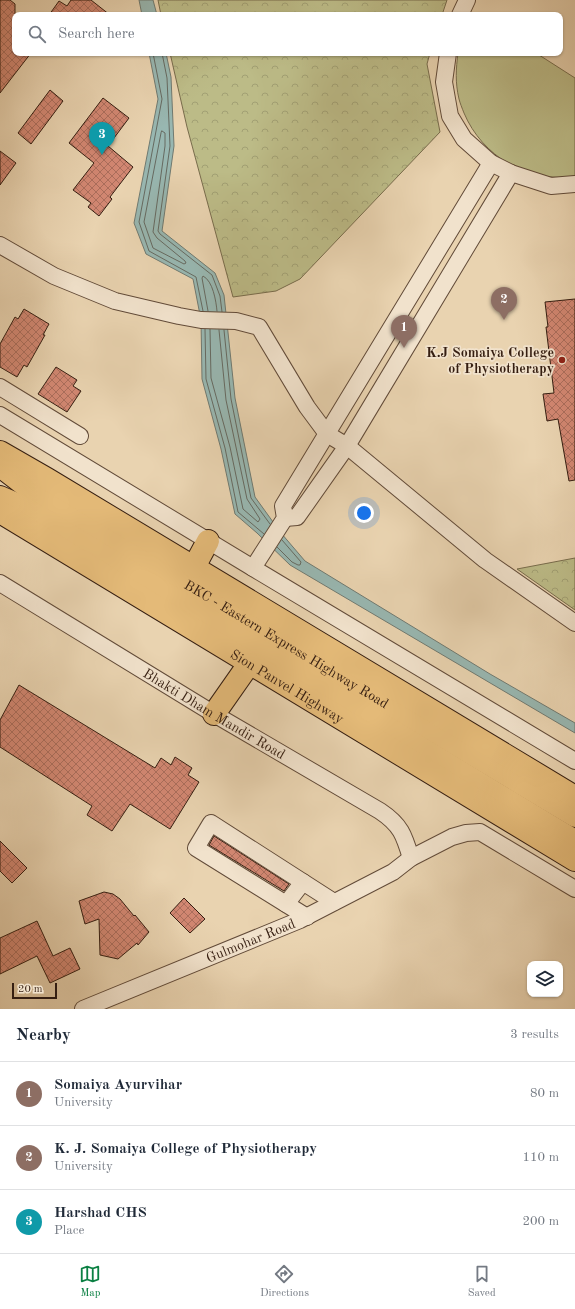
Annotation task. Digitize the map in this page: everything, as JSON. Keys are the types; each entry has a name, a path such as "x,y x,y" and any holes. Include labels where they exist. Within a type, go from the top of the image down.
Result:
{"highway":[{"path":"0,452 575,796"},
{"name":"Sion Panvel Highway","path":"0,512 575,860"},
{"path":"194,567 208,540"},
{"path":"214,714 249,664"}],"main road":[{"name":"BKC - Eastern Express Highway Road","path":"0,467 31,491 214,611 575,840"},
{"name":"BKC - Eastern Express Highway Road","path":"0,496 23,506 214,611 575,817"}],"street":[{"path":"461,12 467,0"},
{"path":"448,56 444,82 450,116 464,139 491,163 511,173 551,186 575,184"},
{"path":"252,568 283,521 283,506 491,163"},
{"path":"283,521 297,518 347,446 511,173"},
{"path":"0,245 54,276 115,301 201,320 247,323 259,327 307,407 327,434 347,446 485,560 575,623"},
{"path":"0,387 80,436"},
{"path":"0,415 575,761"},
{"name":"Bhakti Dham Mandir Road","path":"0,583 214,714 389,817 404,835 411,858"},
{"path":"307,916 196,848 211,824 334,902"},
{"name":"Gulmohar Road","path":"89,1008 307,916 394,872 411,858 452,836 480,832 575,889"},
{"path":"286,904 303,882"}],"green space":[{"path":"158,0 447,0 443,12 160,12"},
{"path":"171,56 429,56 427,64 440,132 300,279 276,291 233,297 187,127"},
{"path":"458,56 541,56 575,78 575,176 540,176 509,164 495,154 482,142 464,113 459,101 456,70"},
{"path":"575,558 575,610 517,569"}],"water":[{"path":"139,0 153,0 156,12 141,12"},
{"path":"150,56 167,56 171,77 174,146 162,231 215,273 224,295 235,398 255,497 281,533 305,561 490,674 575,723 575,733 290,565 235,514 221,449 202,379 201,320 193,279 146,254 134,223 158,99"}],"building":[{"path":"0,0 10,0 15,4 15,12 12,12 12,56 29,56 0,93"},
{"path":"71,0 91,0 106,12 51,12 59,1 67,6"},
{"path":"50,90 63,101 31,144 18,133"},
{"path":"103,98 129,118 108,146 133,167 110,197 112,199 99,216 88,207 91,203 73,190 94,163 69,143"},
{"path":"0,151 16,163 0,185"},
{"name":"K.J Somaiya College of Physiotherapy","path":"575,299 575,480 569,481 558,419 547,421 543,394 554,393 546,327 548,327 545,302"},
{"path":"24,309 49,324 43,335 45,335 27,367 24,365 17,377 0,367 0,344 15,317 18,319"},
{"path":"56,367 77,380 73,386 81,391 67,412 38,394"},
{"path":"19,685 155,768 161,758 171,765 175,757 192,768 188,775 199,782 170,829 130,804 112,831 87,815 92,806 0,747 0,720"},
{"path":"214,836 289,884 284,891 209,845"},
{"path":"0,841 27,868 12,883 0,871"},
{"path":"104,892 113,894 120,899 149,932 138,945 137,943 118,959 100,955 99,919 85,924 79,901"},
{"path":"184,898 205,919 190,933 170,913"},
{"path":"37,921 53,956 70,948 80,969 50,983 37,956 0,974 0,938"}],"place":[{"name":"Harshad CHS","path":"102,155"},
{"name":"K. J. Somaiya College of Physiotherapy","path":"504,320"},
{"name":"Somaiya Ayurvihar","path":"404,348"},
{"name":"K.J Somaiya College of Physiotherapy","path":"562,360"}]}
